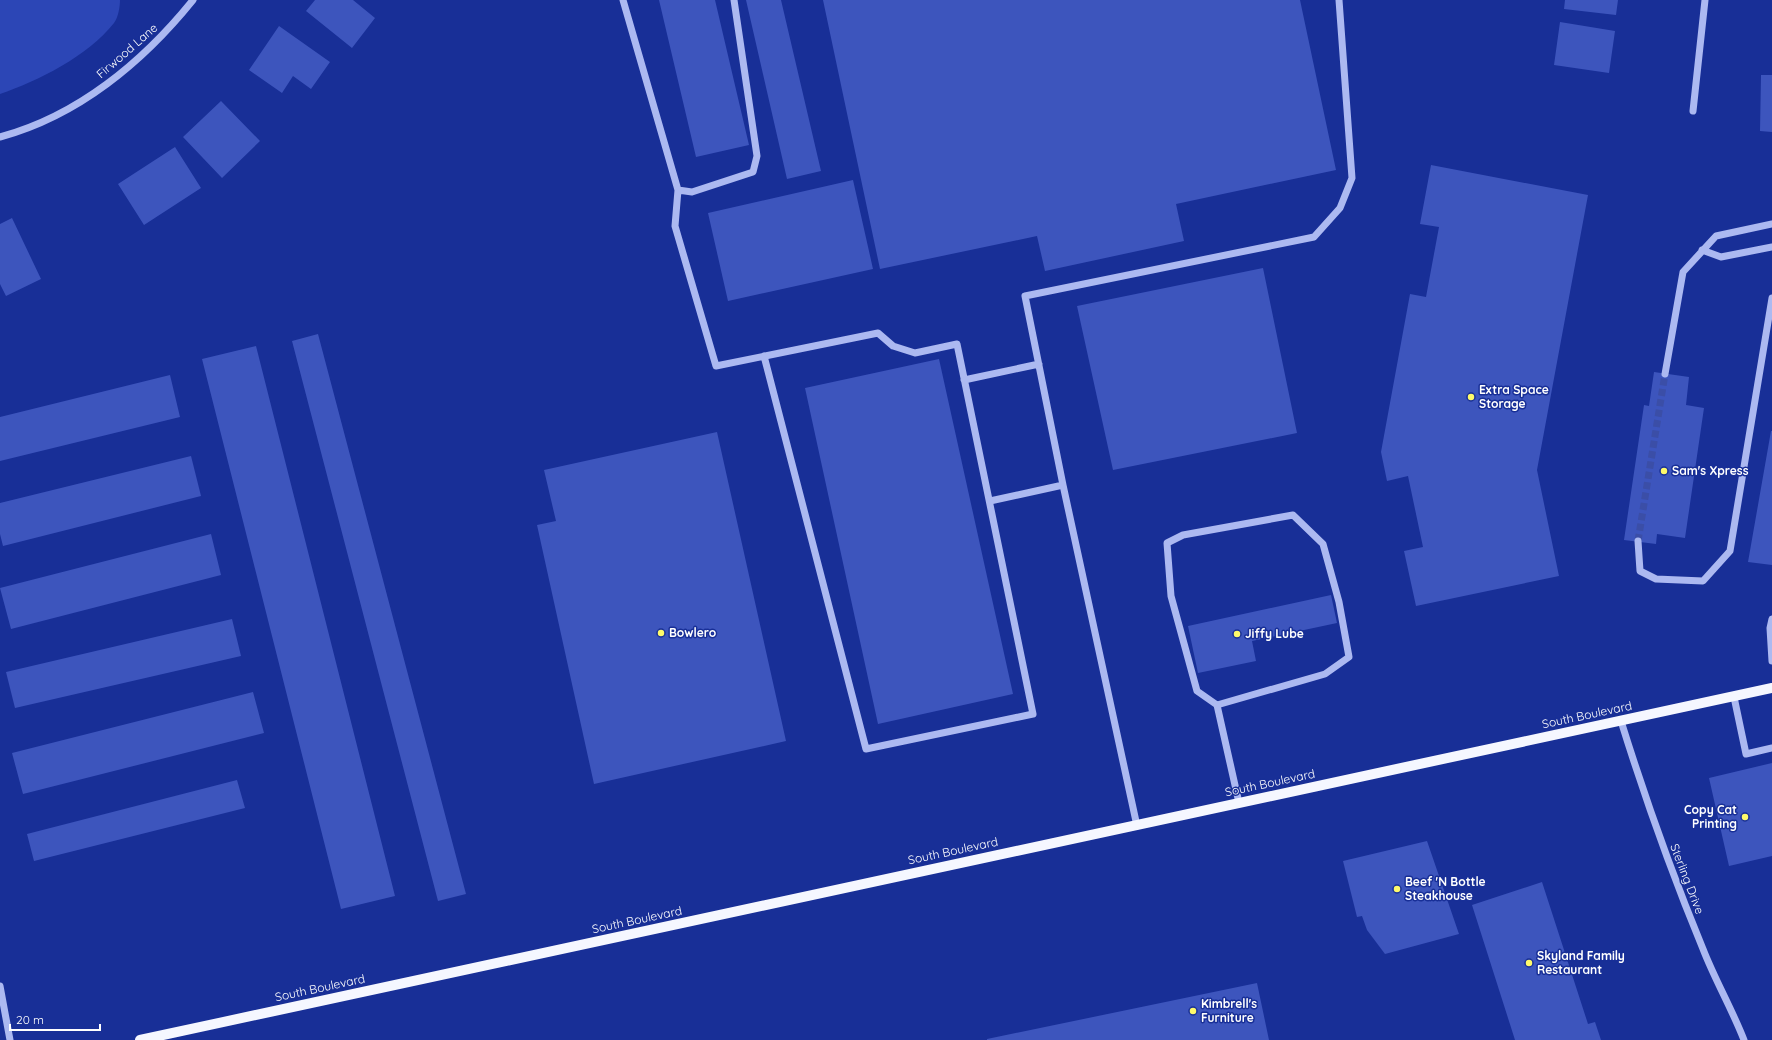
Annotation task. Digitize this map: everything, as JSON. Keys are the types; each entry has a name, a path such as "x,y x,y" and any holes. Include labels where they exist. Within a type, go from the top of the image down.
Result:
{"main road":[{"name":"South Boulevard","path":"140,1040 1772,688"}],"street":[{"name":"Firwood Lane","path":"0,137 15,133 66,111 113,81 155,44 193,0"},
{"path":"623,0 678,190 675,226 716,366 764,356 878,333 893,346 915,353 957,344 1033,714 866,749 764,356"},
{"path":"678,190 692,192 753,172 757,156 734,0"},
{"path":"1137,826 1063,485 1025,296 1314,238 1340,208 1352,178 1339,0"},
{"path":"1692,111 1705,0"},
{"path":"1665,374 1683,272 1716,236 1772,224"},
{"path":"1702,250 1721,257 1772,247"},
{"path":"1638,541 1640,570 1656,579 1703,581 1730,550 1772,298"},
{"path":"964,380 1039,364"},
{"path":"990,501 1063,485"},
{"path":"1217,705 1325,674 1349,657 1339,602 1323,544 1293,515 1183,535 1166,544 1170,596 1197,691 1217,705 1239,803"},
{"path":"1772,618 1770,635 1772,661"},
{"path":"1734,697 1746,754 1772,748"},
{"name":"Sterling Drive","path":"1621,721 1653,820 1703,950 1744,1040"},
{"path":"0,986 10,1040"}],"shaded area":[{"path":"0,0 120,0 120,6 114,23 103,35 77,57 46,75 0,94"}],"building":[{"path":"315,0 353,0 375,18 352,48 306,11"},
{"path":"659,0 715,0 749,145 696,157"},
{"path":"746,0 781,0 821,171 787,179"},
{"path":"823,0 1300,0 1336,170 1176,204 1184,241 1045,271 1037,236 880,269"},
{"path":"1565,0 1618,0 1616,15 1564,9"},
{"path":"1560,22 1615,31 1609,73 1554,65"},
{"path":"279,26 330,62 311,89 293,76 282,93 249,70"},
{"path":"1761,75 1772,75 1772,132 1760,131"},
{"path":"221,101 260,141 222,178 183,137"},
{"path":"175,147 201,188 144,225 118,184"},
{"name":"Extra Space Storage","path":"1431,165 1588,195 1537,470 1559,576 1416,606 1404,551 1423,547 1408,476 1387,481 1381,452 1410,294 1426,297 1439,227 1420,224"},
{"path":"853,180 873,269 728,301 708,213"},
{"path":"12,218 41,279 6,296 0,284 0,224"},
{"path":"1263,268 1297,433 1113,470 1077,306"},
{"path":"318,334 466,894 438,901 292,341"},
{"path":"256,346 395,896 341,909 202,359"},
{"path":"939,359 1013,694 878,724 805,388"},
{"name":"Sam's Xpress","path":"1654,372 1689,377 1686,405 1704,408 1685,538 1657,534 1656,544 1624,540 1644,405 1649,406"},
{"path":"170,375 180,417 0,461 0,417"},
{"path":"1772,431 1772,565 1748,562"},
{"name":"Bowlero","path":"717,432 786,741 594,784 537,525 556,521 544,470"},
{"path":"191,456 201,496 3,546 0,534 0,503"},
{"path":"211,534 221,575 11,629 0,588"},
{"name":"Jiffy Lube","path":"1331,595 1337,623 1252,641 1256,661 1198,673 1188,626"},
{"path":"232,619 241,656 15,708 6,672"},
{"path":"253,692 264,733 23,794 12,753"},
{"name":"Copy Cat Printing","path":"1772,763 1772,856 1729,866 1709,778"},
{"path":"237,780 245,808 34,861 27,834"},
{"name":"Beef 'N Bottle Steakhouse","path":"1427,841 1459,934 1385,954 1367,930 1362,916 1357,917 1343,861"},
{"name":"Skyland Family Restaurant","path":"1542,882 1588,1024 1595,1022 1601,1040 1515,1040 1472,905"},
{"name":"Kimbrell's Furniture","path":"1257,983 1269,1040 987,1040 987,1039"}],"tunnel":[{"path":"1638,541 1665,374"}],"place":[{"name":"Extra Space Storage","path":"1471,397"},
{"name":"Sam's Xpress","path":"1664,471"},
{"name":"Bowlero","path":"661,633"},
{"name":"Jiffy Lube","path":"1237,634"},
{"name":"Copy Cat Printing","path":"1745,817"},
{"name":"Beef 'N Bottle Steakhouse","path":"1397,889"},
{"name":"Skyland Family Restaurant","path":"1529,963"},
{"name":"Kimbrell's Furniture","path":"1193,1011"}]}
